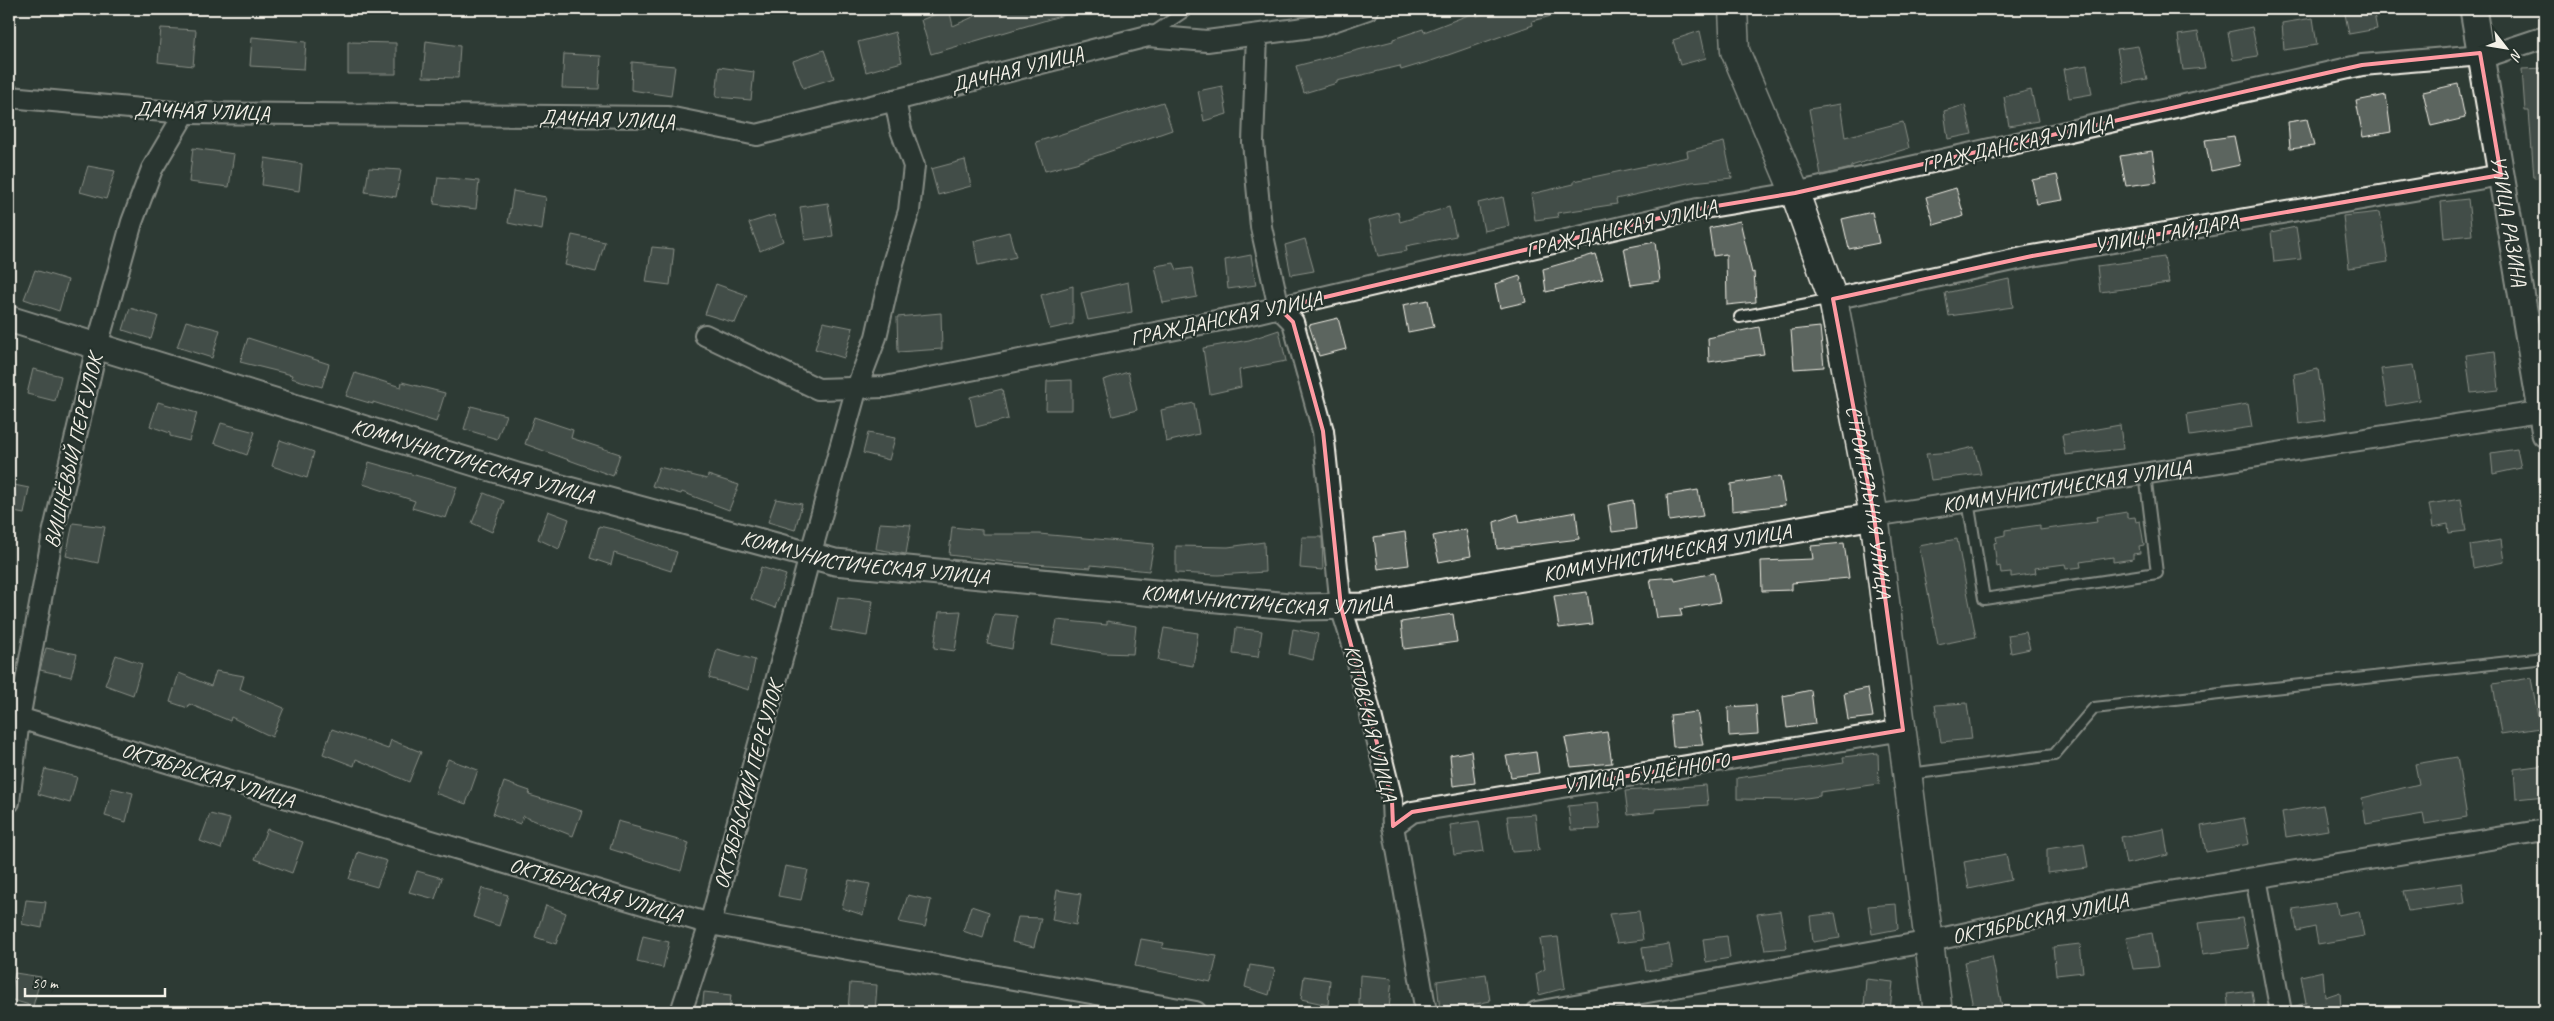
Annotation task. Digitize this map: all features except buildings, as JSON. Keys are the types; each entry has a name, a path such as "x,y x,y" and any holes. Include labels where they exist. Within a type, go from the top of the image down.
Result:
{"main road":[{"name":"СТРОИТЕЛЬНАЯ УЛИЦА","path":"1733,9 1735,51 1795,193 1833,299 1874,516 1931,941 1938,1012"}],"street":[{"name":"ДАЧНАЯ УЛИЦА","path":"9,96 185,113 668,117 757,135 1148,36 1207,41 1257,35 1319,26 1368,9"},
{"name":"УЛИЦА РАЗИНА","path":"2473,9 2544,419"},
{"name":"КОТОВСКАЯ УЛИЦА","path":"1257,35 1253,142 1261,226 1279,308 1293,322 1323,431 1341,607 1392,800 1393,826 1426,1012"},
{"name":"ГРАЖДАНСКАЯ УЛИЦА","path":"705,335 818,388 886,387 1279,308 1698,209 1795,193 2362,65 2480,53 2494,54 2545,38"},
{"path":"857,387 876,337 893,263 909,211 914,166 901,130 895,100"},
{"name":"ВИШНЁВЫЙ ПЕРЕУЛОК","path":"9,802 14,717 53,534 97,346 132,222 152,169 185,113"},
{"name":"УЛИЦА ГАЙДАРА","path":"1833,299 2032,256 2501,175"},
{"name":"КОММУНИСТИЧЕСКАЯ УЛИЦА","path":"9,319 517,476 835,562 1300,607 1341,607 1374,604 1968,501 2145,474 2544,419"},
{"name":"ОКТЯБРЬСКИЙ ПЕРЕУЛОК","path":"681,1012 710,924 857,387"},
{"name":"ОКТЯБРЬСКАЯ УЛИЦА","path":"14,717 710,924 1196,1012"},
{"name":"УЛИЦА БУДЁННОГО","path":"1393,826 1412,812 1903,730"},
{"name":"ОКТЯБРЬСКАЯ УЛИЦА","path":"1536,1012 1931,941 2102,903 2545,830"},
{"path":"2256,878 2281,1012"}],"lane":[{"path":"1148,36 1188,9"},
{"path":"1740,317 1833,299"},
{"path":"1968,501 1984,599 2138,576 2157,573 2145,474"},
{"path":"1908,774 2054,755 2094,708 2545,658"}],"highlighted area":[{"path":"2480,53 2501,175 2032,256 1833,299 1874,516 1903,730 1412,812 1393,826 1392,800 1341,607 1323,431 1293,322 1279,308 1698,209 1795,193 2362,65"}]}
